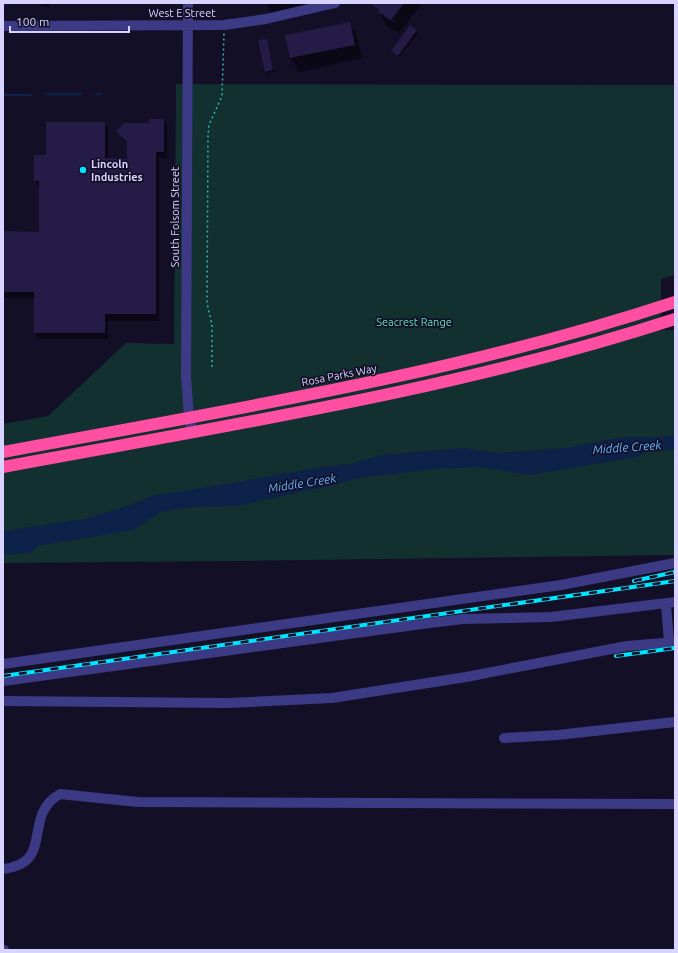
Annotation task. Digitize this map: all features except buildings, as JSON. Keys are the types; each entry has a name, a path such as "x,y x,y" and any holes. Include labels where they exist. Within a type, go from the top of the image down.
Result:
{"highway":[{"name":"Rosa Parks Way","path":"3,452 377,382 578,332 675,302"},
{"path":"3,467 383,396 458,379 577,348 675,318"}],"street":[{"name":"South Folsom Street","path":"188,3 186,377 189,417 192,432"},
{"name":"West E Street","path":"3,26 224,26 266,19 335,3"},
{"path":"3,664 561,585 675,563"},
{"path":"3,681 463,619 551,617 670,603 672,642 612,648 458,678 332,698 228,703 3,701"},
{"path":"504,738 558,735 675,722"},
{"path":"3,869 20,866 30,856 35,844 41,814 50,799 60,794 138,802 675,804"}],"path":[{"path":"212,367 212,325 206,303 208,135 209,125 222,96 224,26"}],"green space":[{"name":"Seacrest Range","path":"176,84 675,85 675,275 661,279 661,330 675,330 674,555 3,563 3,424 48,416 126,343 174,344"}],"water":[{"name":"Middle Creek","path":"675,435 675,450 649,451 637,457 530,475 479,467 435,469 358,478 334,485 237,506 192,507 161,512 133,530 38,546 31,553 3,555 3,531 85,519 127,506 155,495 315,468 350,464 381,455 465,448 497,453 566,448 622,437 662,437"}],"waterway":[{"path":"46,94 81,94"},
{"path":"96,94 101,94"},
{"path":"3,95 31,95"}],"railway":[{"path":"634,581 675,572"},
{"path":"3,676 675,581"},
{"path":"616,656 675,648"}],"place":[{"name":"Lincoln Industries","path":"83,170"}]}
